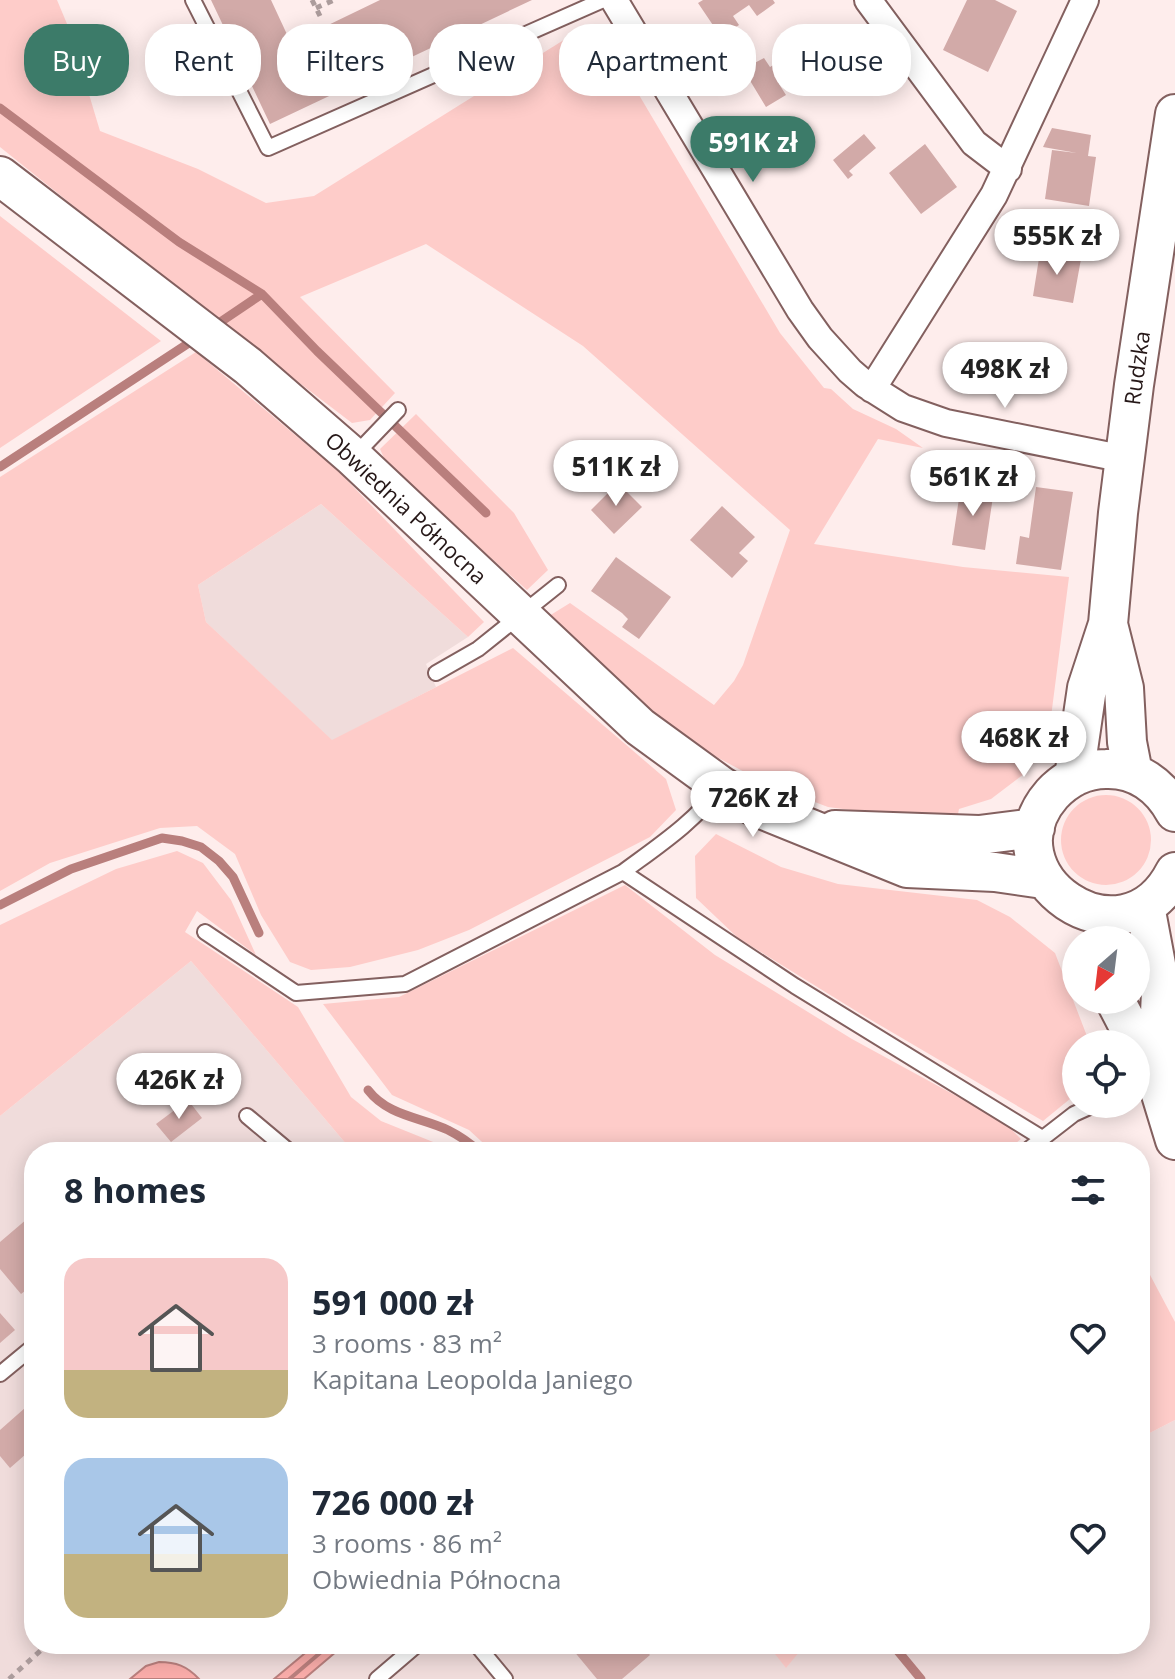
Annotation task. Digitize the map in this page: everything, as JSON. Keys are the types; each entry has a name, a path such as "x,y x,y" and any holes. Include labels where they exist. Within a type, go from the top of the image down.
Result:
{"main road":[{"name":"Rudzka","path":"1074,777 1087,688 1108,624 1125,459 1175,114"},
{"name":"Obwiednia Północna","path":"0,176 248,366 353,457 640,727 721,786 754,806 907,868 995,872 1043,879"},
{"name":"Rudzka","path":"1108,624 1124,688 1127,742 1133,773"},
{"path":"1095,926 1064,902 1043,879 1037,861 1035,828 1049,798 1074,777 1103,769 1133,773 1159,789 1175,812"},
{"name":"Obwiednia Północna","path":"815,829 979,835 1035,828"},
{"path":"1098,926 1145,906 1158,896 1175,872"},
{"path":"1145,906 1161,991 1152,1083"},
{"path":"1121,1014 1175,1140"}],"street":[{"path":"614,0 800,310 827,347 850,371 903,408 930,419 1125,459"},
{"path":"868,0 974,143 1008,169"},
{"path":"872,389 945,276 1008,169 1085,0"}],"lane":[{"path":"193,0 268,148 603,0"},
{"path":"353,457 398,410"},
{"path":"436,673 478,649 558,585"},
{"path":"205,932 296,993 405,984 623,872 684,827 708,804 721,786"},
{"path":"623,872 795,986 1042,1138"},
{"path":"247,1116 278,1142"},
{"path":"1037,1142 1069,1118"},
{"path":"0,1374 24,1354"},
{"path":"377,1679 406,1654"},
{"path":"484,1654 505,1679"}],"path":[{"path":"312,0 320,16"},
{"path":"316,8 334,0"},
{"path":"9,1679 37,1654"}],"shaded area":[{"path":"0,0 57,0 67,24 24,24 24,96 90,96 100,131 198,169 266,203 314,196 474,96 543,96 543,53 559,43 559,96 640,96 780,333 824,388 831,389 853,409 896,429 923,448 878,439 814,544 963,567 1069,577 1047,748 1024,774 991,799 959,809 956,824 828,807 767,784 683,739 615,684 549,616 570,603 714,705 743,665 790,530 583,346 426,244 300,297 395,393 370,420 352,423 201,308 0,147"},
{"path":"0,216 161,341 0,448"},
{"path":"196,352 338,471 484,622 468,637 321,504 198,585 206,622 332,740 513,648 666,779 676,810 650,837 469,930 418,950 350,967 311,970 290,962 261,915 235,854 197,826 160,828 50,863 0,891 0,477"},
{"path":"416,414 514,513 548,570 527,590 388,467 380,449"},
{"path":"321,504 468,637 426,664 436,687 332,741 206,622 198,585"},
{"path":"1106,795 1123,798 1138,808 1148,823 1151,840 1148,857 1138,872 1123,882 1106,885 1089,882 1074,872 1064,857 1061,840 1064,823 1074,808 1089,798"},
{"path":"716,834 781,867 838,884 977,900 1010,917 1055,953 1062,971 1062,1014 1078,1014 1085,1030 1062,1030 1062,1105 1043,1121 738,938 696,898 695,856"},
{"path":"177,851 203,863 231,900 256,955 197,911 185,932 298,1007 351,1097 381,1121 433,1142 345,1142 191,961 0,1116 0,925 116,869"},
{"path":"625,885 715,955 852,1039 1004,1122 1021,1139 1017,1142 482,1142 469,1130 392,1095 323,1004 399,997"},
{"path":"191,961 345,1142 24,1142 24,1654 775,1654 786,1667 797,1654 1150,1654 1150,1433 1175,1420 1175,1679 0,1679 0,1116"},
{"path":"1150,1275 1175,1322 1175,1420 1150,1433"},
{"path":"304,1654 317,1654 288,1679 274,1679"},
{"path":"320,1654 333,1654 304,1679 291,1679"},
{"path":"775,1654 798,1654 786,1668"},
{"path":"159,1662 181,1666 199,1679 130,1679 146,1666"}],"building":[{"path":"211,0 271,0 282,24 277,24 277,96 329,96 270,124 257,96 261,96 261,24 222,24"},
{"path":"380,0 532,0 481,24 429,24 429,49 413,56 413,24 330,24"},
{"path":"703,0 773,0 775,3 757,16 749,5 733,16 738,24 712,24 698,3"},
{"path":"967,0 995,0 1017,11 988,72 943,50"},
{"path":"764,58 770,67 772,96 784,96 766,107 756,90 756,62"},
{"path":"1052,128 1091,135 1088,156 1096,157 1089,206 1045,199 1052,150 1077,153 1043,147"},
{"path":"864,134 876,148 849,171 853,175 848,179 833,160"},
{"path":"925,144 957,187 921,214 889,173"},
{"path":"1040,252 1081,259 1073,303 1033,296"},
{"path":"618,483 642,507 614,534 591,510"},
{"path":"961,485 994,490 985,550 952,545"},
{"path":"1036,487 1073,492 1061,570 1016,564 1020,536 1029,538"},
{"path":"722,506 755,537 739,553 748,561 732,578 690,540"},
{"path":"616,557 671,597 639,639 622,627 628,619 622,613 591,591"},
{"path":"188,1100 202,1118 171,1142 156,1124"},
{"path":"24,1222 24,1292 21,1294 0,1269 0,1242"},
{"path":"0,1313 15,1330 0,1343"},
{"path":"24,1409 24,1456 10,1468 0,1456 0,1430"},
{"path":"576,1654 650,1655 622,1679 597,1679"}],"waterway":[{"path":"0,108 179,242 262,294 486,513"},
{"path":"213,327 262,294"},
{"path":"0,467 198,337"},
{"path":"0,905 71,869 162,838 201,847 219,861 233,877 259,933"},
{"path":"368,1090 385,1105 448,1130 468,1142"},
{"path":"900,1654 921,1679"}]}
